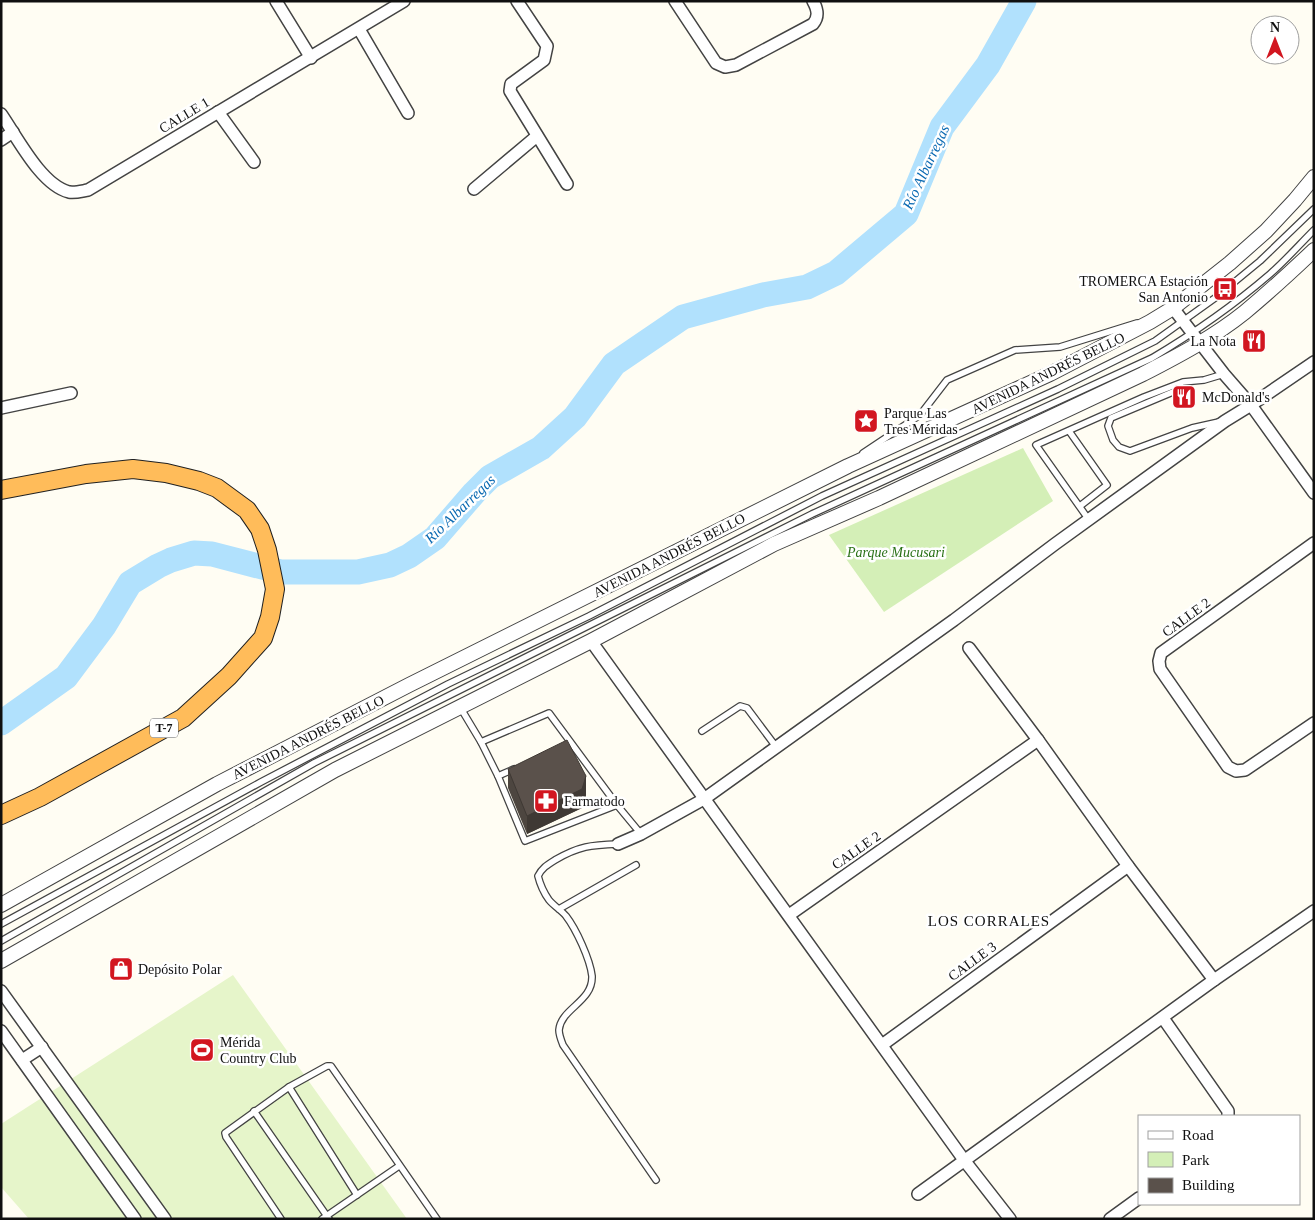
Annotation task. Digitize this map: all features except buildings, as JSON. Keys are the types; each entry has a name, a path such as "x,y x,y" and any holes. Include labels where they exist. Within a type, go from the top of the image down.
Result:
{"highway":[{"name":"T-7","path":"1,490 109,471 133,469 166,473 200,481 217,488 247,510 260,529 267,550 275,589 270,617 263,638 229,676 183,718 40,797 1,815"}],"street":[{"path":"276,1 311,58"},
{"name":"CALLE 1","path":"1,114 43,176 56,187 71,192 88,190 404,1"},
{"path":"517,1 546,46 544,60 513,82 509,88 567,184"},
{"path":"675,1 716,63 725,67 736,65 812,24 818,15 813,1"},
{"path":"359,29 408,113"},
{"path":"218,112 254,162"},
{"path":"1,140 13,132"},
{"path":"474,189 537,136"},
{"name":"AVENIDA ANDRÉS BELLO","path":"1,905 217,784 374,703 848,466 1050,374 1150,322 1173,308 1230,263 1266,231 1314,177"},
{"path":"1,961 335,770 591,642 774,544 879,498 1143,374 1197,338 1245,312 1314,250"},
{"path":"1173,308 1224,374 1251,405 1314,493"},
{"path":"618,844 641,834 704,799 777,748 1225,421 1314,362"},
{"path":"1,408 71,393"},
{"name":"CALLE 2","path":"1314,544 1161,654 1159,661 1160,669 1228,767 1236,771 1245,770 1314,723"},
{"path":"591,642 964,1160 1010,1219"},
{"path":"969,648 1038,740 1128,866 1214,980"},
{"name":"CALLE 2","path":"789,915 1038,740"},
{"name":"CALLE 3","path":"882,1045 1128,866"},
{"path":"918,1194 1214,980 1314,911"},
{"path":"1,991 165,1219"},
{"path":"1163,1018 1228,1111 1228,1115"},
{"path":"1,1031 135,1219"},
{"path":"22,1060 42,1046"},
{"path":"1110,1219 1138,1199"}],"lane":[{"path":"1,924 261,782 439,689 589,616 822,496 1058,389 1155,341 1184,322 1260,261 1314,209"},
{"path":"1,941 314,762 812,514 1197,338 1229,307 1272,273 1314,230"},
{"path":"848,466 869,448 920,414 946,380 1014,350 1060,347 1132,324 1150,322"},
{"path":"1089,520 1036,445 1144,397 1183,382 1204,380 1224,374"},
{"path":"1180,389 1111,418 1108,423 1109,432 1116,444 1119,447 1130,450 1192,428 1225,421"},
{"path":"1069,431 1107,485 1080,506"},
{"path":"702,731 740,706 744,706 777,748"},
{"path":"460,707 482,742 525,842 617,805"},
{"path":"482,742 549,712 571,744 641,834"},
{"path":"563,747 571,744"},
{"path":"498,776 522,765"},
{"path":"618,844 593,845 572,850 542,868 538,876 549,900 566,916 578,936 588,960 592,976 590,988 584,998 562,1021 559,1031 562,1045 656,1180"},
{"path":"559,909 636,865"},
{"path":"281,1219 225,1133 289,1087 325,1067 331,1066 437,1219"},
{"path":"289,1087 357,1195"},
{"path":"254,1112 326,1218 400,1166"}],"green space":[{"name":"Parque Mucusari","path":"1023,448 1053,501 884,612 829,535"},
{"name":"Mérida Country Club","path":"233,975 407,1219 29,1219 1,1187 1,1124"}],"waterway":[{"name":"Río Albarregas","path":"1,723 66,677 104,626 130,583 158,566 194,553 212,554 281,572 358,572 390,565 409,556 435,538 490,477 541,448 575,417 614,364 683,317 763,295 807,287 836,273 906,214 942,127 988,65 1024,1"}],"place":[{"name":"TROMERCA Estación San Antonio","path":"1225,289"},
{"name":"La Nota","path":"1254,341"},
{"name":"McDonald's","path":"1184,397"},
{"name":"Parque Las Tres Méridas","path":"866,421"},
{"name":"Farmatodo","path":"546,801"},
{"name":"Depósito Polar","path":"121,969"},
{"name":"Mérida Country Club","path":"202,1050"}],"district":[{"name":"LOS CORRALES","path":"989,921"}]}
